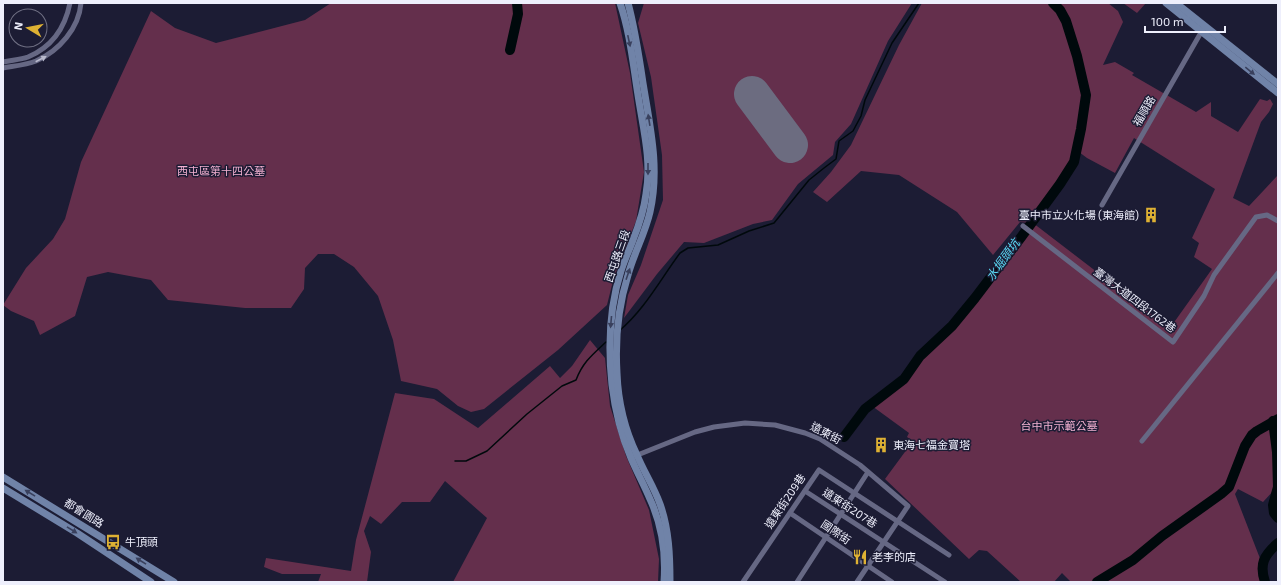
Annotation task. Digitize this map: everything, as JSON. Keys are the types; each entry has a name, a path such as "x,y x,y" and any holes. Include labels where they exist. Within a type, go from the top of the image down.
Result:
{"street":[{"path":"3,62 26,58 46,46 62,28 70,3"},
{"path":"3,68 35,62 48,55 64,42 74,27 82,3"},
{"name":"西屯路三段","path":"620,3 632,54 649,169 647,193 642,218 621,271 612,306 610,330 612,384 619,426 660,504 670,553 670,582"},
{"name":"西屯路三段","path":"628,3 634,23 652,138 655,173 650,213 644,235 628,273 619,306 616,337 617,380 623,416 634,456 658,520 665,556 664,582"},
{"path":"1166,3 1278,84"},
{"path":"1176,3 1202,29"},
{"name":"福順路","path":"1102,205 1202,29"},
{"path":"1231,51 1278,94"},
{"name":"臺灣大道四段1762巷","path":"1023,226 1173,342 1204,296 1214,275 1256,217 1267,215 1278,221"},
{"path":"1142,441 1278,273"},
{"name":"遠東街","path":"634,456 695,432 734,423 765,423 790,428 814,436 860,465 908,506 857,582"},
{"name":"遠東街209巷","path":"743,582 819,470 949,555"},
{"path":"797,582 827,538 868,472"},
{"name":"都會園路","path":"3,477 174,582"},
{"name":"都會園路","path":"3,488 77,533 151,582"},
{"name":"遠東街207巷","path":"804,491 842,514 945,582"},
{"name":"國際街","path":"790,513 892,582"}],"green space":[{"name":"西屯區第十四公墓","path":"331,3 615,3 630,73 644,172 636,221 614,277 607,305 558,350 484,409 471,412 458,406 437,389 401,381 393,340 378,296 354,267 334,254 318,254 305,268 304,289 291,308 245,308 168,300 151,280 108,272 87,277 75,316 40,335 34,321 11,311 3,305 26,268 53,239 65,219 81,162 151,11 175,28 216,43 305,20"},
{"path":"644,3 912,3 888,41 851,124 835,142 833,155 798,184 772,220 753,224 704,243 684,242 657,274 624,318 628,295 641,265 663,200 662,155 651,77 638,23"},
{"name":"台中市示範公墓","path":"922,3 1108,3 1118,11 1123,22 1103,65 1115,62 1134,73 1132,75 1196,112 1211,102 1211,116 1238,132 1260,99 1267,101 1270,99 1273,104 1261,122 1233,198 1249,206 1278,175 1278,415 1274,418 1277,443 1274,490 1263,502 1238,489 1235,494 1261,561 1260,582 1071,582 1062,573 1054,582 1021,582 987,551 979,550 969,559 885,479 913,441 907,437 909,433 872,406 906,379 921,356 953,327 976,299 1032,223 1020,222 993,255 957,212 899,175 861,171 827,202 813,192 831,172 851,145 899,45","holes":["1134,138 1215,189 1192,238 1199,243 1194,257 1212,269 1170,328 1033,223 1056,196 1079,152 1115,173"]},
{"path":"1123,3 1146,3 1137,13"},
{"path":"590,340 605,358 610,406 626,456 649,510 659,559 658,582 453,582 487,518 445,481 430,502 402,502 381,524 370,516 364,531 371,552 367,582 318,582 321,574 282,574 264,567 266,558 351,571 356,540 395,393 434,399 478,428 550,366 560,378 572,366"}],"waterway":[{"path":"510,50 518,14 517,3"},
{"path":"619,331 637,313 652,294 680,253 688,248 718,245 749,231 774,223 809,180 836,159 839,141 853,131 861,116 865,100 892,43 919,3"},
{"name":"水堀頭坑","path":"844,437 865,409 904,379 920,356 952,326 1022,236 1074,162 1086,95 1077,56 1066,21 1060,10 1053,3"},
{"path":"455,461 466,461 487,451 527,414 562,386 576,380 585,363 606,342"},
{"path":"1097,582 1133,560 1162,536 1229,487 1245,446 1252,435 1278,419"},
{"path":"1273,421 1277,452 1278,487 1273,505 1274,513 1278,518"},
{"path":"1265,582 1263,576 1264,560 1269,552 1278,543"}],"runway":[{"path":"752,94 790,145"}],"place":[{"name":"臺中市立火化場 (東海館)","path":"1151,215"},
{"name":"東海七福金寶塔","path":"881,445"},
{"name":"牛頂頭","path":"113,542"},
{"name":"老李的店","path":"860,557"}]}
